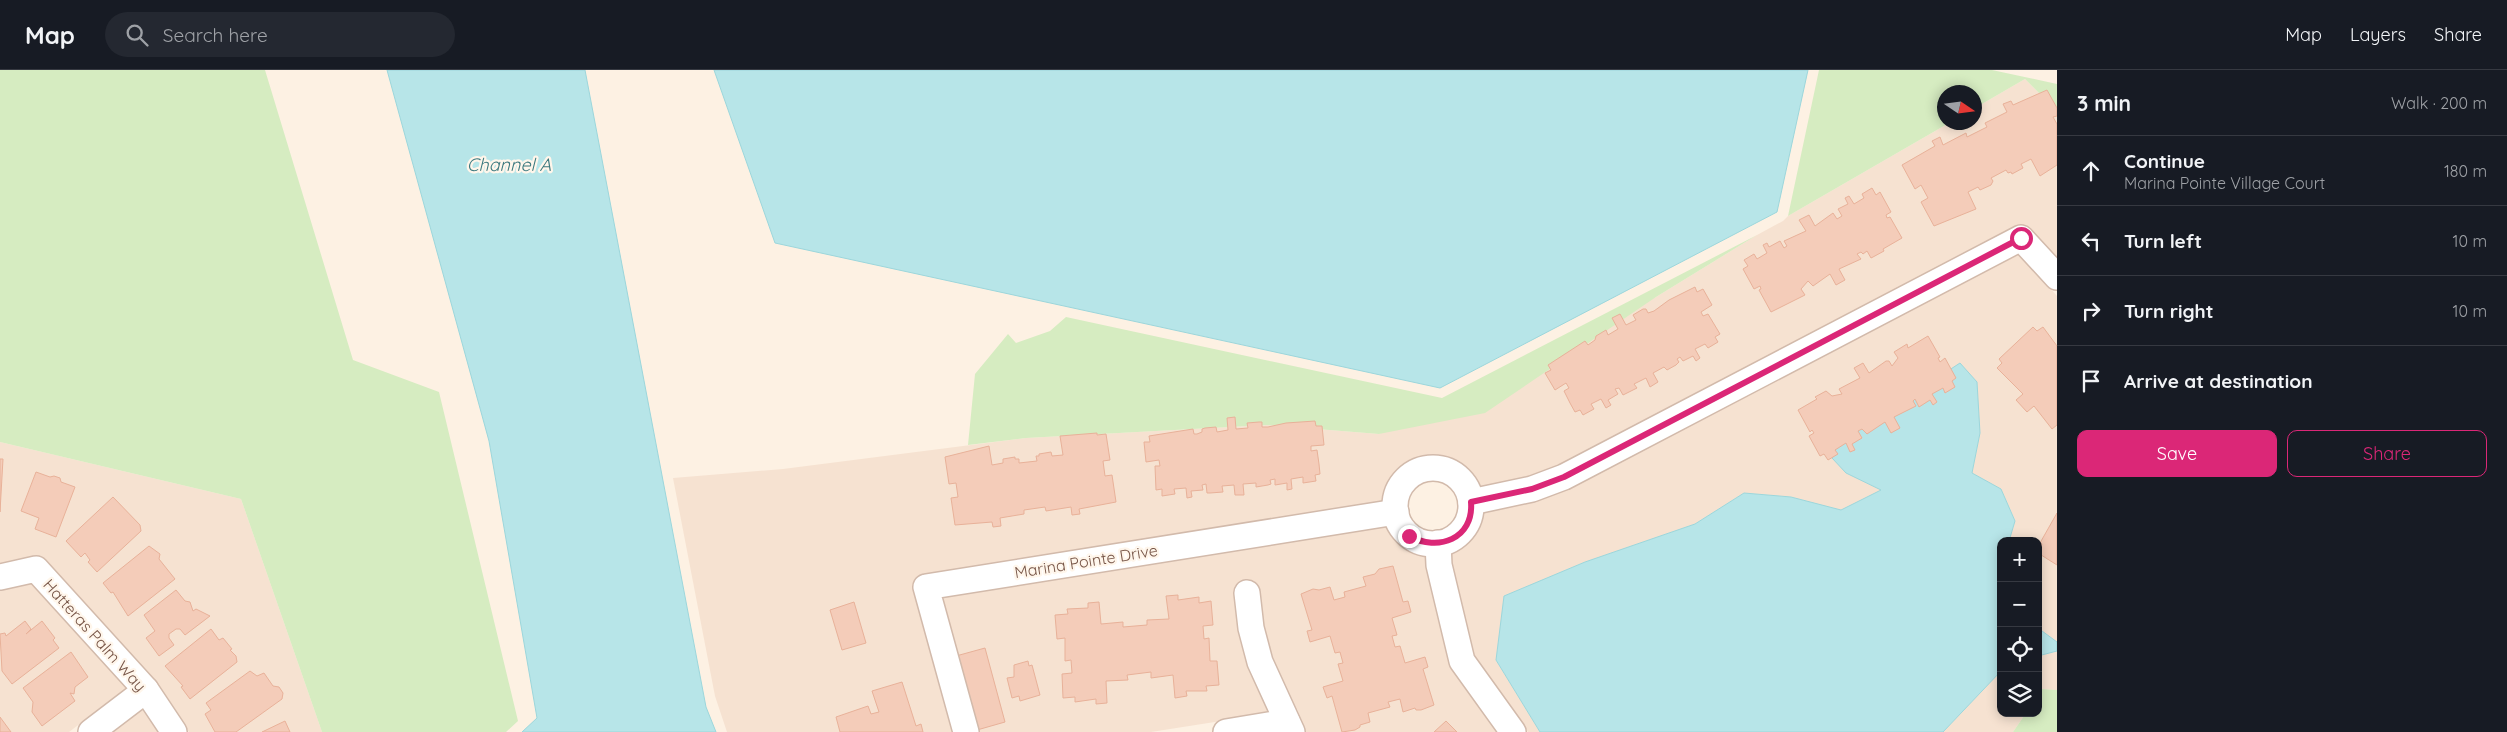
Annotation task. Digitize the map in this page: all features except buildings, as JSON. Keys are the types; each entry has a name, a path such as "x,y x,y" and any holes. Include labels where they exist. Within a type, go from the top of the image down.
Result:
{"street":[{"path":"1471,502 1532,489 1564,477 2021,238 2057,277"},
{"path":"1428,468 1441,468 1454,473 1463,481 1470,493 1471,502 1470,517 1464,528 1456,537 1438,544 1420,542 1409,536 1401,527 1396,512 1398,490 1405,479 1416,471 1428,468"},
{"name":"Marina Pointe Drive","path":"966,732 926,587 1396,512"},
{"path":"1438,544 1439,565 1462,661 1513,732"},
{"name":"Hatteras Palm Way","path":"0,578 36,569 146,690 174,732"},
{"path":"1226,732 1289,727 1260,662 1251,628 1247,593"},
{"path":"90,732 146,690"}],"shaded area":[{"path":"2025,79 2057,111 2057,259 2032,231 2014,228 1557,466 1528,478 1481,488 1472,473 1458,462 1441,456 1423,456 1407,462 1394,473 1385,487 1382,502 923,575 913,589 952,732 727,732 715,696 673,478 783,469 1026,438 1267,425 1379,434 1656,297 1783,221 1788,216 1937,130 1982,130 1982,104"},
{"path":"2019,253 2057,296 2057,642 2042,631 2042,537 2010,537 2015,521 2001,489 1972,473 1980,433 1977,382 1960,363 1846,473 1882,490 1841,511 1791,497 1744,493 1695,524 1585,562 1504,596 1496,660 1540,732 1528,732 1474,657 1451,553 1474,537 1482,522 1484,512"},
{"path":"0,442 241,499 322,732 189,732 164,692 46,562 0,565"},
{"path":"1387,526 1403,546 1425,555 1449,663 1499,732 1306,732 1297,709 1151,732 979,732 942,596"},
{"path":"32,583 127,688 69,732 0,732 0,590"},
{"path":"2057,651 2057,690 2042,689 2042,655"},
{"path":"1997,675 1997,717 2023,717 2013,732 1943,732"},
{"path":"143,708 159,732 111,732"}],"green space":[{"path":"0,70 265,70 353,360 439,392 518,721 506,732 322,732 241,499 0,442"},
{"path":"1819,70 1992,70 2057,84 2057,111 2025,79 1982,104 1982,85 1937,85 1937,130 1788,216"},
{"path":"1757,235 1656,297 1485,413 1379,434 1267,425 1026,438 968,445 975,374 1008,334 1016,343 1050,331 1066,317 1442,398"},
{"path":"2042,689 2057,690 2057,732 2013,732 2023,717 2042,717"}],"water":[{"name":"Channel A","path":"387,70 585,70 706,707 716,732 522,732 537,718 489,441"},
{"path":"714,70 1808,70 1777,212 1440,388 775,243"},
{"path":"1960,363 1977,382 1980,433 1972,473 2001,489 2015,521 2010,537 1997,537 1997,675 1943,732 1540,732 1496,660 1504,596 1585,562 1695,524 1744,493 1791,497 1841,510 1881,490 1846,473 1832,458 1845,425 1908,397"},
{"path":"2042,631 2057,642 2057,651 2042,655"}],"route":[{"path":"1409,536 1420,542 1432,544 1456,537 1470,517 1471,502 1532,489 1564,477 2021,238"}]}
